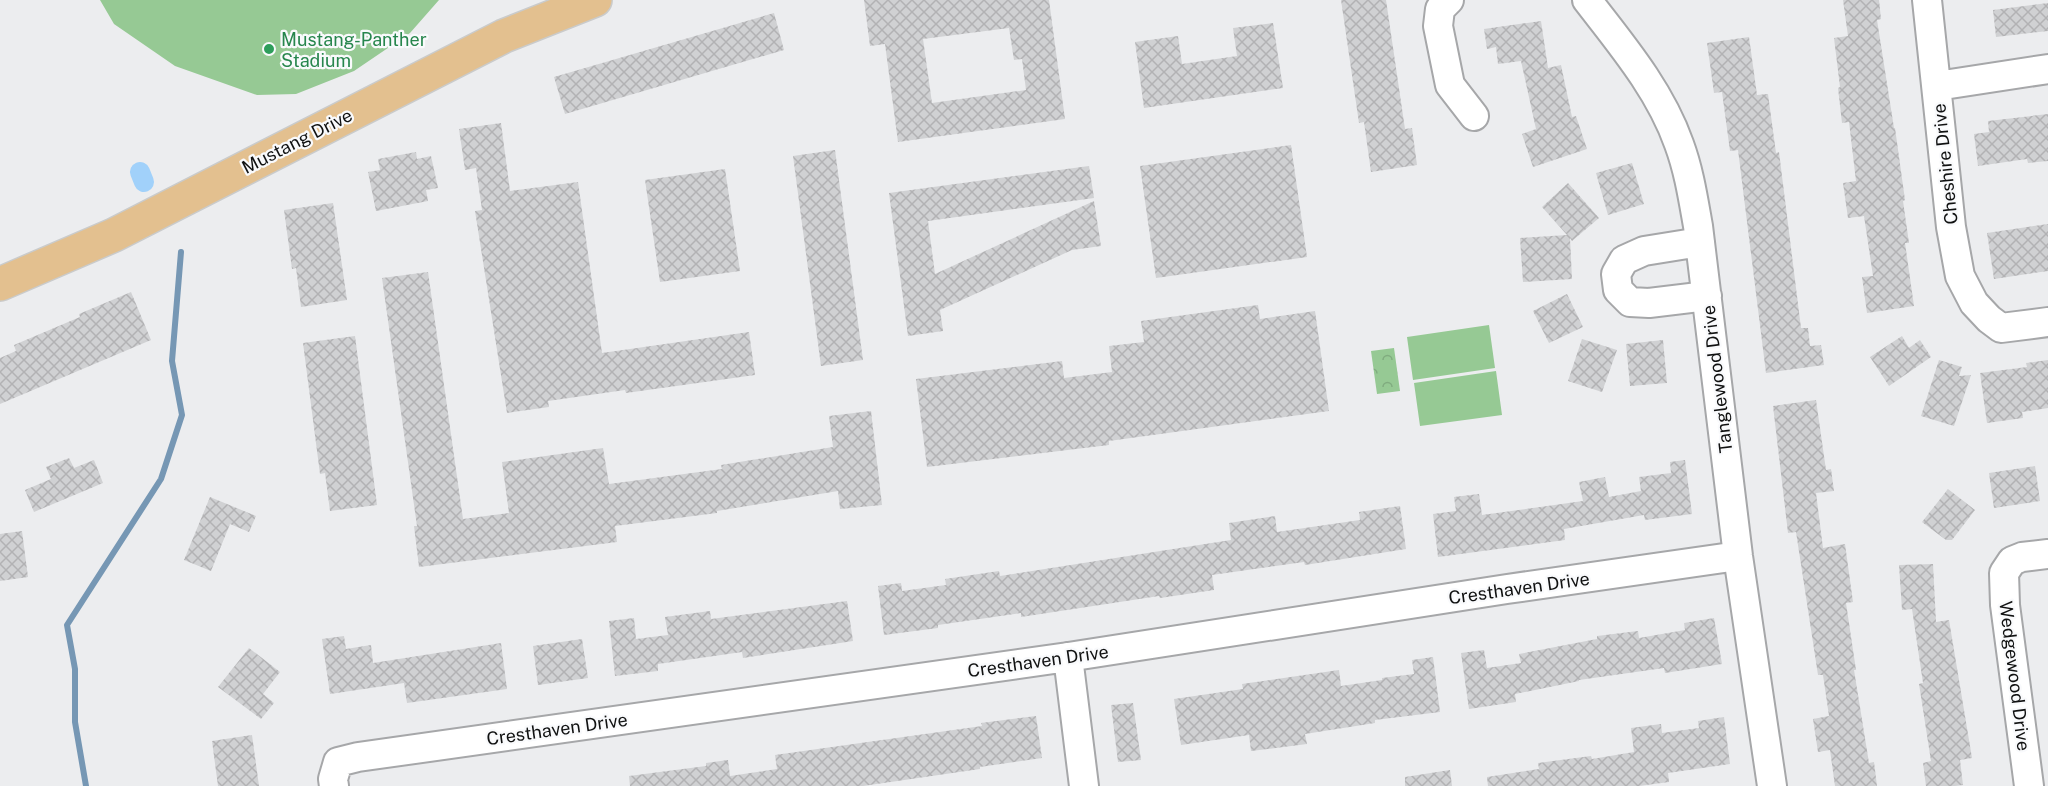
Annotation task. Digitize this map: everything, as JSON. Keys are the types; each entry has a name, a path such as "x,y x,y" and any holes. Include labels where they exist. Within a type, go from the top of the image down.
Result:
{"main road":[{"name":"Mustang Drive","path":"0,284 114,235 504,36 595,0"}],"street":[{"path":"1449,0 1440,9 1438,26 1450,85 1473,116"},
{"name":"Tanglewood Drive","path":"1587,0 1633,60 1668,118 1679,143 1689,177 1707,296 1738,556 1772,786"},
{"name":"Cheshire Drive","path":"1927,0 1951,227 1960,276 1974,303 2001,328 2048,322"},
{"path":"1937,86 2048,69"},
{"path":"1700,242 1644,251 1624,260 1616,274 1618,290 1630,302 1649,303 1707,296"},
{"name":"Wedgewood Drive","path":"2029,786 2005,605 2004,573 2012,561 2022,557 2048,554"},
{"name":"Cresthaven Drive","path":"336,774 369,756 1068,657 1506,589 1738,556"},
{"path":"1068,657 1084,786"}],"green space":[{"name":"Mustang-Panther Stadium","path":"100,0 439,0 410,33 354,71 296,94 257,95 175,66 114,24"},
{"path":"1489,325 1495,368 1413,380 1407,337"},
{"path":"1394,348 1400,391 1377,394 1371,351"},
{"path":"1496,371 1502,415 1420,426 1414,383"}],"building":[{"path":"864,0 1049,0 1065,119 898,142 885,44 870,46","holes":["1009,28 1014,60 1022,59 1026,90 932,103 923,39"]},
{"path":"1341,0 1386,0 1405,129 1412,128 1417,165 1371,172 1364,122 1359,123"},
{"path":"1843,0 1879,0 1881,19 1877,20 1905,200 1903,201 1909,243 1905,243 1914,306 1867,313 1862,277 1873,276 1864,216 1848,218 1843,183 1856,181 1849,122 1842,123 1834,38 1848,36"},
{"path":"2048,3 2048,31 1996,37 1993,10"},
{"path":"774,13 784,50 565,114 554,77"},
{"path":"1541,21 1548,68 1561,65 1572,117 1576,116 1587,149 1533,167 1522,134 1536,129 1521,61 1498,64 1496,47 1487,49 1484,29"},
{"path":"1273,23 1283,88 1144,108 1135,42 1178,36 1182,64 1237,56 1233,28"},
{"path":"1749,37 1757,95 1768,94 1776,153 1779,152 1801,328 1808,328 1810,346 1821,345 1824,365 1766,373 1738,150 1730,151 1722,92 1714,93 1707,43"},
{"path":"2048,114 2048,161 2028,163 2027,159 1978,166 1974,134 1989,132 1988,121"},
{"path":"501,123 510,191 578,182 602,353 749,332 755,375 548,401 549,407 507,413 475,211 482,210 476,168 465,170 459,129"},
{"path":"1291,145 1307,257 1156,278 1140,166"},
{"path":"835,150 863,360 821,366 793,156"},
{"path":"416,152 417,159 431,156 438,188 426,190 428,201 376,211 368,172 380,170 378,159"},
{"path":"1632,163 1644,204 1608,215 1596,173"},
{"path":"1089,166 1094,198 928,221 935,274 1094,201 1101,246 1072,250 940,310 943,331 908,336 889,193"},
{"path":"725,169 740,271 660,282 645,180"},
{"path":"1568,183 1599,218 1572,241 1570,238 1572,279 1523,282 1520,238 1567,235 1542,207"},
{"path":"333,203 347,300 301,307 296,268 292,269 284,210"},
{"path":"2048,224 2048,271 1994,279 1987,233"},
{"path":"428,272 463,519 509,513 502,462 603,448 609,484 722,469 721,465 833,447 829,416 871,411 882,505 840,509 838,491 717,511 717,513 615,526 617,542 419,567 414,526 417,526 382,278"},
{"path":"131,292 151,340 0,404 0,358 16,351 14,345"},
{"path":"1567,294 1583,327 1549,343 1533,311"},
{"path":"1258,305 1260,319 1315,311 1329,411 1109,441 1109,445 927,467 916,379 1062,361 1064,378 1112,372 1109,346 1144,342 1141,321"},
{"path":"355,336 377,505 330,511 325,473 320,474 303,343"},
{"path":"1902,336 1909,348 1920,340 1931,357 1889,386 1870,357"},
{"path":"1582,339 1617,350 1602,392 1568,381"},
{"path":"1663,340 1667,383 1630,386 1626,344"},
{"path":"1939,360 1962,367 1959,376 1971,375 1954,426 1921,416"},
{"path":"2048,360 2048,408 2022,412 2023,418 1987,423 1980,373 2027,367 2026,363"},
{"path":"1816,400 1826,470 1831,469 1834,491 1816,493 1823,548 1845,544 1853,602 1846,603 1856,670 1854,670 1869,763 1874,762 1877,786 1835,786 1830,750 1818,752 1813,719 1829,716 1823,675 1818,675 1796,532 1788,533 1773,406"},
{"path":"69,458 74,468 94,460 103,483 34,512 25,490 51,479 46,467"},
{"path":"1685,460 1692,514 1645,520 1644,515 1564,529 1565,540 1438,557 1433,514 1456,511 1454,497 1479,494 1482,515 1583,501 1579,482 1605,477 1609,497 1641,491 1639,477 1671,473 1670,462"},
{"path":"2035,466 2040,501 1994,508 1989,473"},
{"path":"1948,489 1975,510 1952,540 1946,540 1922,522"},
{"path":"210,497 256,516 249,532 230,524 211,571 184,560"},
{"path":"1400,506 1406,549 1305,565 1304,562 1212,575 1214,590 1021,617 1021,613 884,635 878,586 901,583 902,591 946,585 945,579 999,571 1000,576 1231,540 1229,523 1275,516 1277,532 1360,520 1359,512"},
{"path":"22,531 28,577 0,581 0,534"},
{"path":"1933,564 1936,622 1949,620 1972,758 1960,760 1963,785 1955,786 1926,786 1923,763 1931,761 1919,684 1923,683 1912,609 1902,610 1899,565"},
{"path":"847,601 853,641 743,658 742,652 658,664 658,671 615,676 609,621 634,618 636,639 668,635 665,617 710,611 711,619"},
{"path":"1714,618 1722,664 1665,673 1664,668 1579,680 1515,694 1516,702 1469,709 1461,653 1484,650 1487,668 1521,663 1519,654 1597,639 1597,636 1638,631 1639,638 1685,630 1684,623"},
{"path":"344,636 346,649 371,645 373,663 501,643 507,689 407,703 404,683 330,694 322,639"},
{"path":"582,639 588,678 538,685 533,646"},
{"path":"249,648 280,672 263,694 274,703 261,719 218,687"},
{"path":"1433,657 1440,712 1375,720 1375,723 1305,734 1307,744 1251,751 1249,735 1181,745 1174,699 1243,689 1242,684 1339,670 1341,686 1382,680 1382,678 1414,674 1412,660"},
{"path":"1133,703 1141,760 1118,762 1111,705"},
{"path":"1036,716 1042,758 980,767 980,769 863,786 630,786 629,776 706,766 706,763 728,760 730,776 777,769 775,755 982,726 981,723"},
{"path":"1724,717 1730,764 1668,773 1669,782 1639,786 1488,786 1487,777 1539,769 1538,763 1591,756 1592,759 1634,752 1631,728 1661,724 1662,733 1699,728 1698,721"},
{"path":"252,735 259,786 218,786 212,741"},
{"path":"1450,770 1452,786 1405,786 1405,777"}],"waterway":[{"path":"140,172 144,182"},
{"path":"86,786 75,722 75,669 67,625 161,479 182,415 172,361 181,252"}],"place":[{"name":"Mustang-Panther Stadium","path":"269,49"}]}
